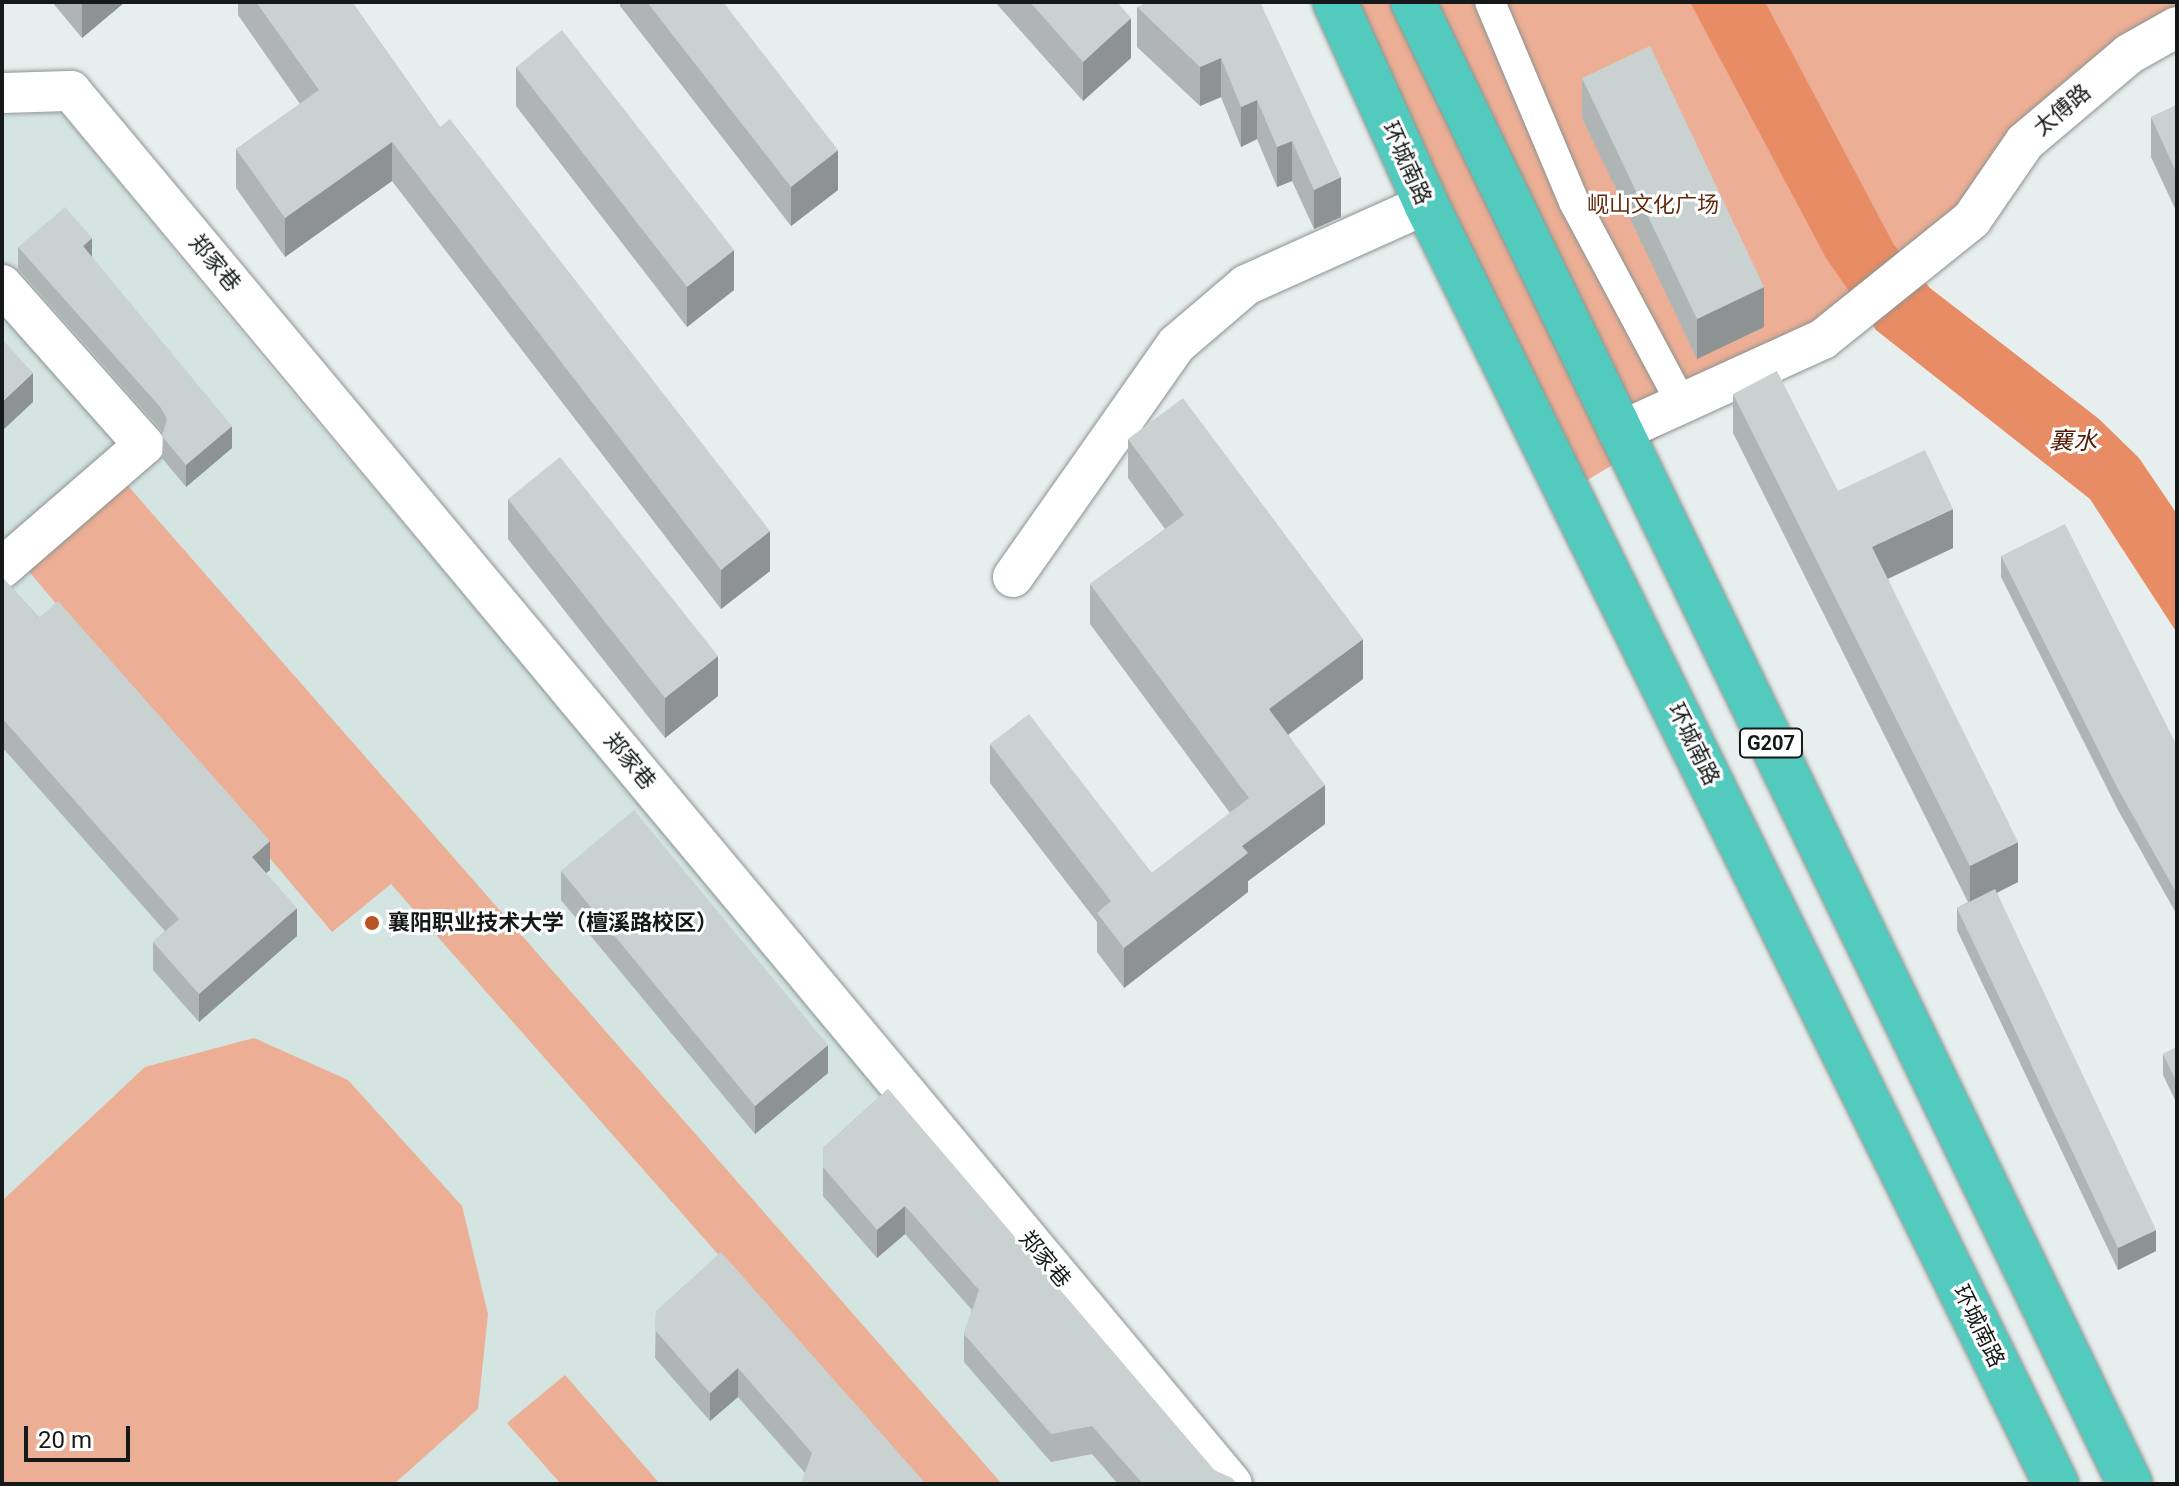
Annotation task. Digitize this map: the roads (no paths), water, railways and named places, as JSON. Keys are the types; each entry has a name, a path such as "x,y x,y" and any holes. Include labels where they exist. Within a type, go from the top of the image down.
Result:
{"highway":[{"name":"环城南路","path":"1335,2 1426,204 2056,1484"},
{"name":"G207","path":"1413,2 2130,1484"}],"street":[{"path":"1490,2 1574,202 1682,404"},
{"name":"太傅路","path":"1619,432 1823,339 1972,219 2025,142 2129,54 2177,27"},
{"name":"郑家巷","path":"2,93 71,91 1232,1484"},
{"path":"1013,577 1177,344 1246,285 1426,204"},
{"path":"2,285 144,445 2,568"}],"water":[{"name":"襄水","path":"1690,2 1765,2 1894,245 1930,288 2099,419 2139,458 2177,514 2177,633 2090,499 1876,330 1826,258"}],"place":[{"name":"襄阳职业技术大学（檀溪路校区）","path":"372,923"}],"park label":[{"name":"岘山文化广场","path":"1653,205"}]}
